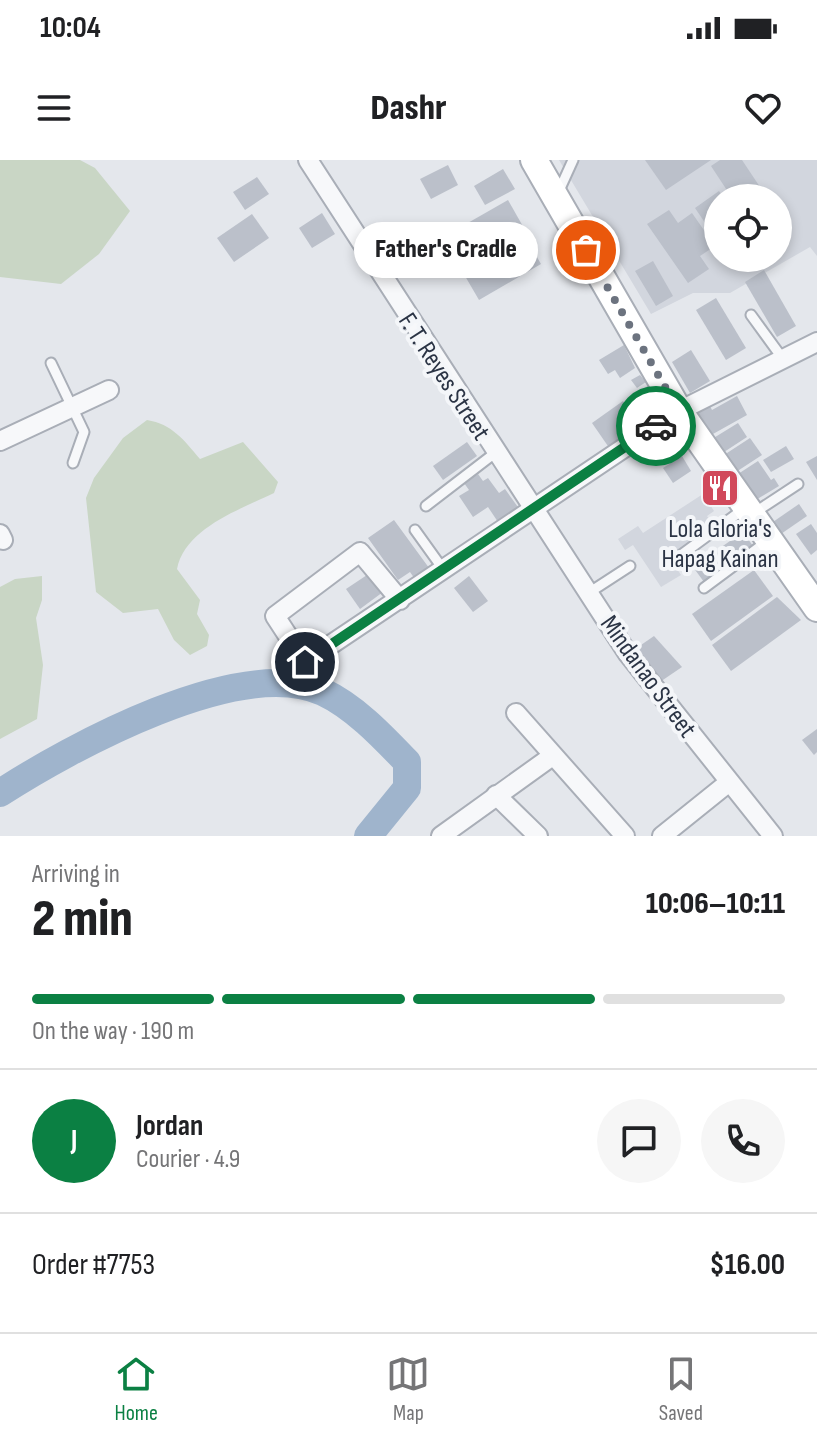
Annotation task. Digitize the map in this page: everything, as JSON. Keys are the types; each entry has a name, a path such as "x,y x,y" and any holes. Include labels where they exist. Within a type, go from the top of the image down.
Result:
{"main road":[{"path":"534,160 679,411 817,608"}],"street":[{"name":"F. T. Reyes Street","path":"308,160 532,511"},
{"path":"400,600 360,552 275,616 305,662 400,600 679,411 817,342"},
{"path":"0,441 109,390"},
{"name":"Mindanao Street","path":"532,511 590,592 628,654 773,836"},
{"path":"516,713 551,757 625,836"},
{"path":"441,836 551,757"},
{"path":"662,836 728,783"},
{"path":"496,795 538,836"}],"lane":[{"path":"556,198 573,160"},
{"path":"751,315 783,359"},
{"path":"51,363 84,432 73,463"},
{"path":"426,506 495,453"},
{"path":"677,558 749,511 798,484"},
{"path":"415,530 444,570"},
{"path":"704,588 769,540"},
{"path":"590,592 630,566"}],"shaded area":[{"path":"559,160 817,160 817,256 810,247 792,257 792,184 704,184 704,272 767,272 730,293 693,293 651,314"},
{"path":"703,494 714,511 707,516 714,527 669,557 681,575 661,587 633,545 625,550 618,539 638,526 643,533"}],"green space":[{"path":"0,160 80,160 95,168 130,211 99,254 61,284 0,277"},
{"path":"147,420 171,429 200,459 243,442 278,482 274,493 231,513 203,531 182,555 177,569 200,600 197,614 209,635 207,646 190,655 174,640 158,609 123,613 96,592 86,498 94,478 123,438"},
{"path":"42,576 42,600 36,618 43,665 37,719 0,739 0,587 15,579"}],"building":[{"path":"645,160 711,160 666,190"},
{"path":"720,160 742,160 758,184 723,184 711,166"},
{"path":"448,165 458,185 431,199 420,179"},
{"path":"503,169 515,189 485,205 474,186"},
{"path":"257,177 269,194 245,210 233,192"},
{"path":"508,200 529,237 467,273 445,236"},
{"path":"704,202 704,221 695,208"},
{"path":"669,210 678,223 692,213 704,230 704,253 700,256 704,272 688,283 647,224"},
{"path":"322,213 335,234 312,248 299,228"},
{"path":"252,214 269,238 234,262 217,238"},
{"path":"423,232 433,249 393,273 383,256"},
{"path":"527,240 541,264 479,300 465,276"},
{"path":"653,261 673,296 656,306 635,271"},
{"path":"765,272 796,326 777,337 745,282"},
{"path":"716,298 746,348 726,360 696,310"},
{"path":"624,345 635,368 620,378 615,370 608,374 599,360"},
{"path":"691,350 710,381 690,393 672,362"},
{"path":"640,375 646,382 637,388 631,380"},
{"path":"648,386 655,396 639,406 632,395"},
{"path":"737,396 747,415 704,439 688,411 707,400 712,410"},
{"path":"656,398 664,410 648,420 640,408"},
{"path":"623,401 641,427 610,449 592,423"},
{"path":"738,423 747,437 721,454 712,439"},
{"path":"750,438 762,455 736,472 724,455"},
{"path":"467,442 477,456 443,480 433,466"},
{"path":"786,446 794,459 771,472 763,460"},
{"path":"682,456 691,471 673,483 663,468"},
{"path":"817,456 817,480 806,462"},
{"path":"758,461 779,486 754,501 738,474"},
{"path":"478,474 483,481 488,478 499,493 505,489 520,510 500,525 488,507 473,517 459,496 469,490 464,483"},
{"path":"799,504 807,516 778,536 770,524"},
{"path":"394,520 432,572 417,582 410,572 398,580 368,538"},
{"path":"811,524 817,533 817,550 811,555 796,534"},
{"path":"738,525 753,546 704,582 693,567 730,541 726,534"},
{"path":"754,570 773,596 711,641 692,614"},
{"path":"370,573 383,592 360,609 346,589"},
{"path":"469,576 488,601 473,612 454,588"},
{"path":"777,597 801,620 731,671 712,645"},
{"path":"654,636 682,667 654,686 628,654"},
{"path":"817,729 817,752 814,755 802,740"}],"waterway":[{"path":"0,793 68,753 157,711 203,695 247,685 288,684 323,692 346,706 407,762 407,788 368,836"}],"way so far":[{"path":"586,250 679,411 656,426"}],"place":[{"name":"Father's Cradle","path":"586,250"},
{"name":"Lola Gloria's Hapag Kainan","path":"720,488"}],"route":[{"path":"305,662 656,426"}]}
